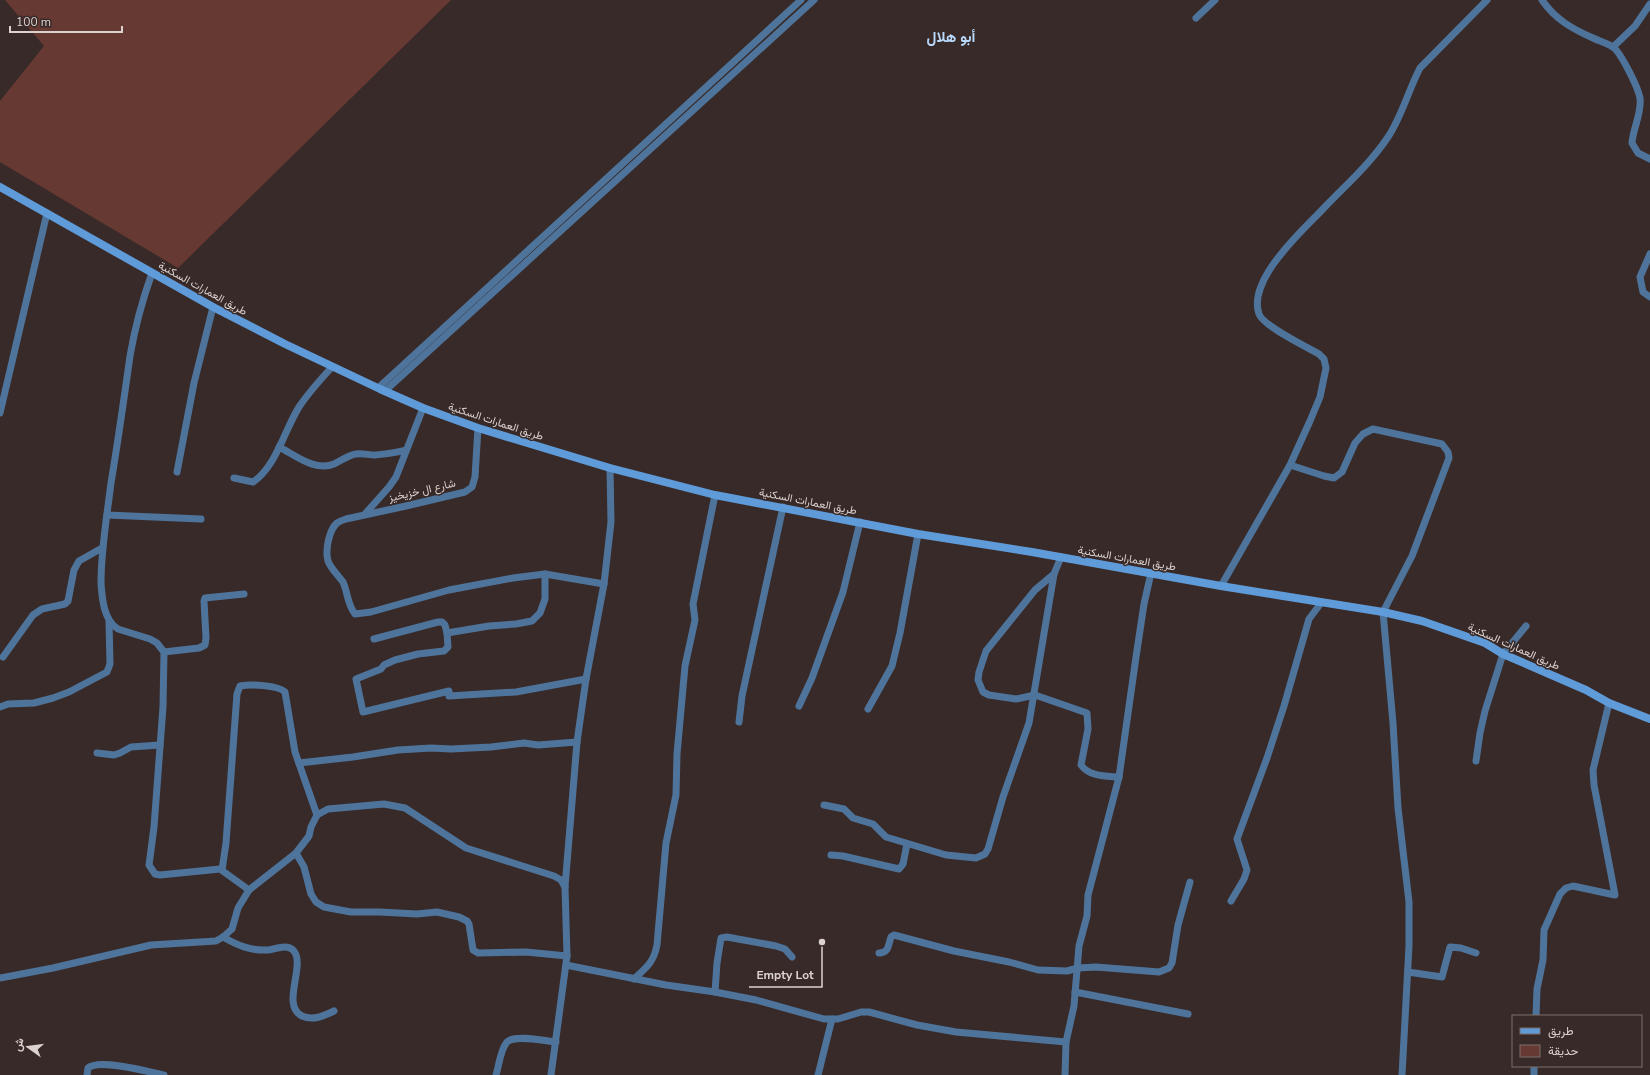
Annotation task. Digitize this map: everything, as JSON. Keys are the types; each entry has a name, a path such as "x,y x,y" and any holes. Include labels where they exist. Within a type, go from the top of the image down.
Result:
{"main road":[{"name":"طريق العمارات السكنية","path":"0,187 213,307 332,367 423,408 478,428 610,468 715,495 918,534 1061,557 1321,603 1383,612 1422,621 1484,643 1503,654 1586,690 1609,703 1650,719"}],"street":[{"path":"382,390 801,0"},
{"path":"382,390 814,0"},
{"path":"1196,18 1215,0"},
{"path":"1221,586 1290,465 1320,397 1326,368 1324,359 1319,354 1273,328 1262,320 1259,315 1258,307 1260,289 1272,267 1285,249 1363,168 1388,136 1396,123 1413,81 1420,68 1487,0"},
{"path":"1542,0 1563,23 1574,30 1613,47 1618,53 1631,76 1640,99 1640,108 1632,143 1638,153 1650,159"},
{"path":"1613,47 1635,26 1650,4"},
{"path":"0,412 47,213"},
{"path":"1650,254 1640,277 1643,292 1650,296"},
{"path":"0,707 8,704 34,703 69,692 107,672 110,664 109,621 101,584 102,548 134,329 152,273"},
{"path":"177,472 194,383 213,307"},
{"path":"234,478 253,482 262,474 279,447 299,407 312,389 332,367"},
{"path":"365,514 396,477 423,408"},
{"name":"شارع ال خزيخيز","path":"478,428 475,478 472,487 465,492 365,514 338,522 332,529 328,548 328,560 343,582 348,600 356,614 371,612 449,590 513,578 545,574"},
{"path":"1290,465 1334,478 1342,472 1355,443 1363,434 1373,429 1442,444 1448,452 1449,458 1412,556 1383,612 1393,723 1398,808 1409,902 1408,972 1402,1075"},
{"path":"279,447 311,464 321,467 333,464 344,458 357,454 374,455 397,453 406,450"},
{"path":"551,1075 567,956 565,887 577,742 586,680 604,584 610,522 610,468"},
{"path":"634,978 646,970 652,961 658,945 666,843 676,794 677,754 685,666 695,620 693,604 715,495"},
{"path":"739,722 744,688 783,507"},
{"path":"107,515 201,520"},
{"path":"799,706 812,678 843,592 860,522"},
{"path":"868,709 892,666 900,633 918,534"},
{"path":"3,657 33,614 42,609 65,604 68,601 74,570 78,561 102,548"},
{"path":"824,805 844,809 856,819 873,824 886,836 907,844 946,855 966,858 976,858 985,854 988,849 1003,797 1029,723 1035,695 1054,574 1061,557"},
{"path":"1065,1075 1066,1042 1074,1006 1079,946 1087,916 1088,895 1119,777 1144,604 1152,573"},
{"path":"446,632 532,621 540,613 545,599 545,574 604,584"},
{"path":"1054,574 1035,590 995,640 983,658 979,672 979,684 986,694 1016,699 1035,695 1087,712 1088,729 1081,765 1086,771 1095,774 1119,777"},
{"path":"164,652 199,648 205,645 205,598 244,594"},
{"path":"1231,901 1244,879 1247,870 1237,839 1267,758 1284,706 1309,619 1321,603"},
{"path":"109,621 118,630 157,643 164,652 163,707 154,827 149,860 151,870 155,874 160,875 215,869 222,870 249,890"},
{"path":"374,639 442,622 445,625 448,647 444,651 418,654 395,660 384,665 381,669 356,679 363,712 449,691 449,696 504,693 586,680"},
{"path":"1476,761 1485,711 1503,654 1526,626"},
{"path":"222,870 226,843 237,694 240,686 252,685 271,687 283,690 285,692 293,739 299,763 317,815"},
{"path":"1536,1015 1537,989 1542,960 1544,930 1560,894 1566,888 1573,886 1615,895 1594,785 1594,770 1609,703"},
{"path":"299,763 398,750 491,747 524,743 538,745 577,742"},
{"path":"97,753 114,755 131,747 160,745"},
{"path":"0,978 53,968 151,945 216,941 232,929 238,908 249,890 296,853 309,836 311,827 317,815 328,809 384,804 405,808 466,848 554,876 561,880 565,887"},
{"path":"831,855 843,856 899,869 903,864 907,844"},
{"path":"296,853 304,867 307,885 311,894 316,902 324,907 351,912 417,914 439,912 459,917 467,921 470,928 473,950 478,954 526,952 567,956"},
{"path":"879,953 886,951 891,937 894,935 954,951 1010,962 1038,970 1067,971 1078,968 1096,967 1159,972 1169,968 1172,964 1178,925 1190,882"},
{"path":"223,937 243,948 266,950 287,947 292,949 296,954 297,962 293,998 296,1010 299,1014 306,1018 322,1017 334,1011"},
{"path":"714,992 718,951 721,938 727,937 776,946 785,950 792,957"},
{"path":"1408,972 1442,977 1450,947 1461,948 1476,953"},
{"path":"566,965 666,985 756,1000 824,1019 832,1019 861,1012 869,1012 917,1025 956,1032 1066,1042"},
{"path":"1075,992 1188,1014"},
{"path":"818,1075 832,1019"},
{"path":"496,1075 504,1049 507,1043 511,1040 519,1038 556,1042"},
{"path":"87,1075 88,1068 94,1064 111,1065 164,1075"}],"green space":[{"path":"5,0 451,0 178,268 0,162 0,101 44,46"}],"place":[{"name":"Empty Lot","path":"822,942"}],"district":[{"name":"أبو هلال","path":"951,37"}]}
